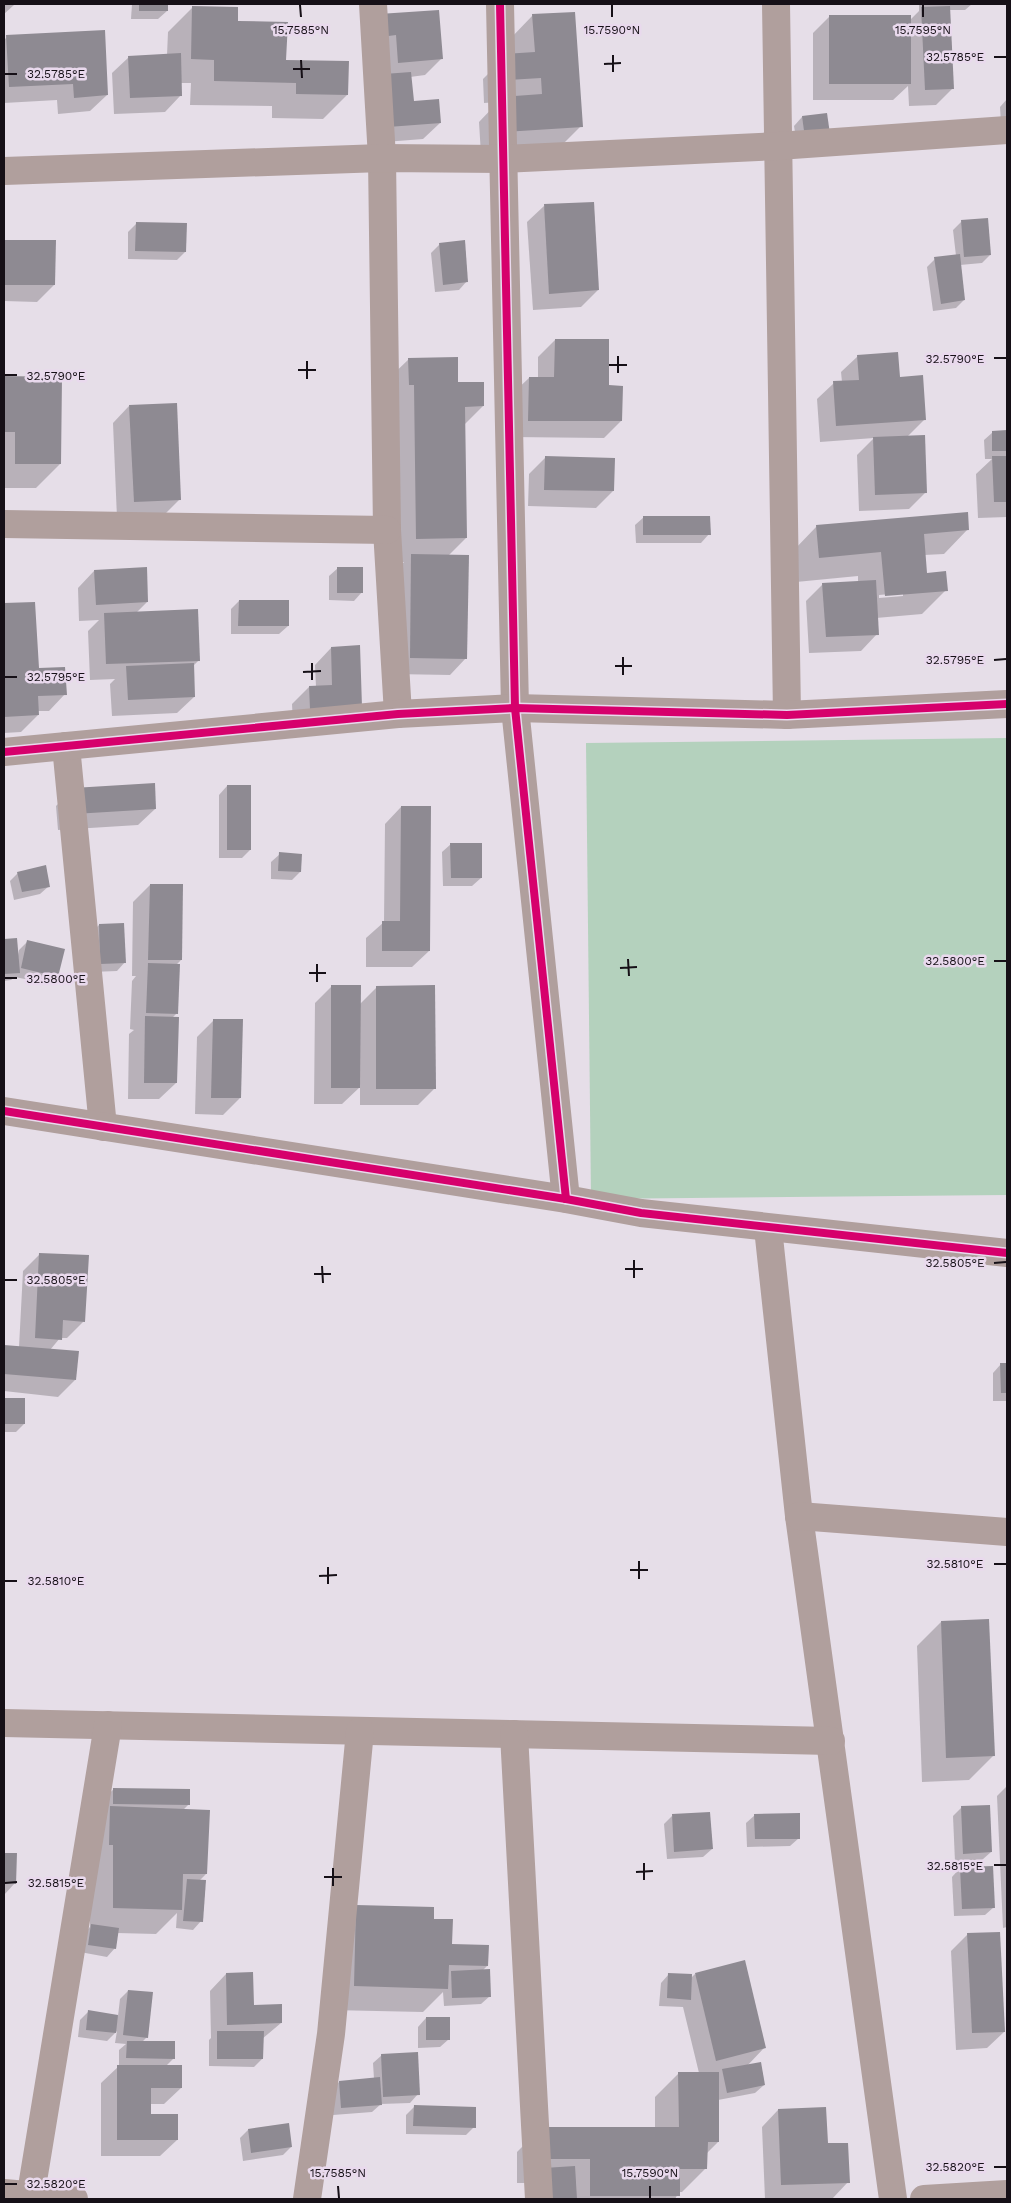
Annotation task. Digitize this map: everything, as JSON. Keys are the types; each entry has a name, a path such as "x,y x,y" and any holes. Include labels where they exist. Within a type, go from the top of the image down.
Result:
{"street":[{"path":"373,4 382,158 387,530 398,714"},
{"path":"500,4 515,708 566,1199"},
{"path":"776,4 787,714"},
{"path":"4,171 382,158 502,159 778,146 1007,130"},
{"path":"4,524 387,530"},
{"path":"4,752 398,714 515,708 787,714 1007,704"},
{"path":"66,746 103,1127"},
{"path":"4,1111 566,1199 641,1213 1007,1253"},
{"path":"768,1228 799,1516 893,2199"},
{"path":"799,1516 1007,1532"},
{"path":"4,1723 831,1741"},
{"path":"31,2197 108,1725"},
{"path":"307,2199 332,2034 360,1731"},
{"path":"514,1734 539,2199"},
{"path":"4,2193 31,2197 74,2199"},
{"path":"924,2199 1007,2194"}],"green space":[{"path":"1007,738 1007,1195 591,1199 586,743"}],"building":[{"path":"139,4 168,4 168,11 139,11"},
{"path":"192,6 238,7 238,21 288,22 286,60 349,61 348,95 296,94 296,83 214,81 214,60 191,59"},
{"path":"950,6 954,89 925,90 921,7"},
{"path":"439,10 443,59 398,63 396,35 381,37 379,14"},
{"path":"575,12 583,127 505,132 502,97 542,94 541,78 508,80 506,54 535,52 532,14"},
{"path":"829,15 911,15 911,84 829,84"},
{"path":"105,30 108,95 74,98 73,84 9,87 6,35"},
{"path":"181,53 182,96 130,98 128,56"},
{"path":"411,72 414,101 439,99 441,123 388,127 384,74"},
{"path":"827,113 830,134 805,138 802,116"},
{"path":"594,202 599,290 549,294 544,204"},
{"path":"988,218 991,255 964,257 961,220"},
{"path":"136,222 187,223 186,252 135,251"},
{"path":"4,240 56,240 55,285 4,285"},
{"path":"465,240 468,282 443,285 439,243"},
{"path":"960,254 965,300 941,304 934,257"},
{"path":"555,339 609,339 609,385 623,386 622,421 528,421 529,377 554,377"},
{"path":"898,352 900,377 923,375 926,420 836,426 833,381 859,380 857,355"},
{"path":"458,357 458,382 484,382 484,406 465,407 467,538 416,539 414,385 409,385 408,358"},
{"path":"4,376 62,377 61,464 15,464 15,432 4,432"},
{"path":"177,403 181,500 134,502 129,405"},
{"path":"1007,430 1007,451 992,451 992,431"},
{"path":"925,435 927,493 875,495 873,437"},
{"path":"545,456 615,458 614,491 544,490"},
{"path":"992,456 1007,456 1007,502 994,502"},
{"path":"968,512 969,530 924,534 927,573 946,571 948,591 885,596 881,552 819,558 816,525"},
{"path":"643,516 710,516 711,535 643,535"},
{"path":"411,554 469,555 467,659 410,658"},
{"path":"147,567 148,602 96,605 94,570"},
{"path":"337,567 363,567 363,593 337,593"},
{"path":"876,580 879,635 826,637 822,583"},
{"path":"239,600 289,600 289,626 238,626"},
{"path":"35,602 39,668 65,667 67,695 38,696 39,715 4,717 4,603"},
{"path":"198,609 200,661 106,664 104,613"},
{"path":"360,645 362,707 310,709 309,686 332,685 331,647"},
{"path":"194,663 195,697 128,700 126,666"},
{"path":"155,783 156,809 74,814 73,788"},
{"path":"227,785 251,785 251,850 227,850"},
{"path":"401,806 431,806 430,951 382,951 382,921 400,921"},
{"path":"450,843 482,843 482,878 451,878"},
{"path":"279,852 302,854 301,872 278,871"},
{"path":"46,865 50,887 22,892 17,872"},
{"path":"150,884 183,884 182,960 148,960"},
{"path":"124,923 126,963 100,964 99,924"},
{"path":"17,938 20,973 4,974 4,939"},
{"path":"27,940 65,949 58,977 21,968"},
{"path":"148,963 180,964 178,1014 146,1013"},
{"path":"331,985 361,985 360,1088 331,1088"},
{"path":"435,985 436,1089 376,1089 376,986"},
{"path":"145,1016 179,1017 177,1083 144,1083"},
{"path":"213,1019 243,1019 241,1098 211,1098"},
{"path":"39,1253 89,1255 85,1322 63,1320 62,1340 35,1338"},
{"path":"4,1345 79,1351 76,1380 4,1374"},
{"path":"1000,1363 1007,1363 1007,1393 1001,1393"},
{"path":"4,1398 25,1398 25,1424 4,1424"},
{"path":"989,1619 995,1756 946,1758 941,1621"},
{"path":"113,1788 190,1789 190,1805 113,1804"},
{"path":"990,1805 992,1852 963,1854 961,1806"},
{"path":"110,1806 210,1810 207,1874 183,1874 182,1910 113,1908 113,1845 109,1845"},
{"path":"710,1812 713,1849 674,1852 672,1814"},
{"path":"800,1813 800,1839 755,1839 754,1814"},
{"path":"4,1853 17,1853 16,1884 4,1883"},
{"path":"993,1866 995,1908 962,1909 960,1867"},
{"path":"187,1879 206,1880 203,1922 183,1921"},
{"path":"356,1905 434,1907 434,1919 453,1919 452,1944 489,1945 488,1966 449,1965 448,1989 354,1986"},
{"path":"91,1924 119,1928 116,1949 88,1945"},
{"path":"1000,1932 1005,2032 972,2033 967,1933"},
{"path":"745,1960 766,2048 716,2061 695,1973"},
{"path":"490,1969 491,1997 452,1998 451,1971"},
{"path":"253,1972 254,2005 282,2004 282,2023 227,2025 226,1973"},
{"path":"668,1973 692,1974 691,2000 667,1998"},
{"path":"128,1990 153,1992 148,2038 123,2035"},
{"path":"88,2010 118,2015 116,2033 86,2030"},
{"path":"426,2017 450,2017 450,2040 426,2040"},
{"path":"217,2031 264,2031 263,2059 217,2059"},
{"path":"127,2041 175,2041 175,2059 126,2058"},
{"path":"418,2052 420,2095 383,2097 381,2054"},
{"path":"761,2062 765,2085 727,2093 722,2069"},
{"path":"117,2065 182,2065 182,2088 151,2088 151,2114 178,2114 178,2140 117,2140"},
{"path":"678,2072 719,2072 719,2142 708,2142 707,2169 680,2169 680,2196 590,2196 590,2159 540,2159 540,2127 679,2127"},
{"path":"380,2077 382,2105 341,2108 339,2081"},
{"path":"414,2105 476,2107 476,2128 413,2126"},
{"path":"826,2107 828,2143 848,2143 850,2183 781,2185 778,2109"},
{"path":"289,2123 292,2147 251,2153 248,2129"},
{"path":"575,2166 577,2199 546,2199 544,2168"}],"cycle path":[{"path":"500,4 515,708 566,1199"},
{"path":"4,752 398,714 515,708 787,715 1007,704"},
{"path":"4,1111 566,1199 641,1213 1007,1253"}]}
